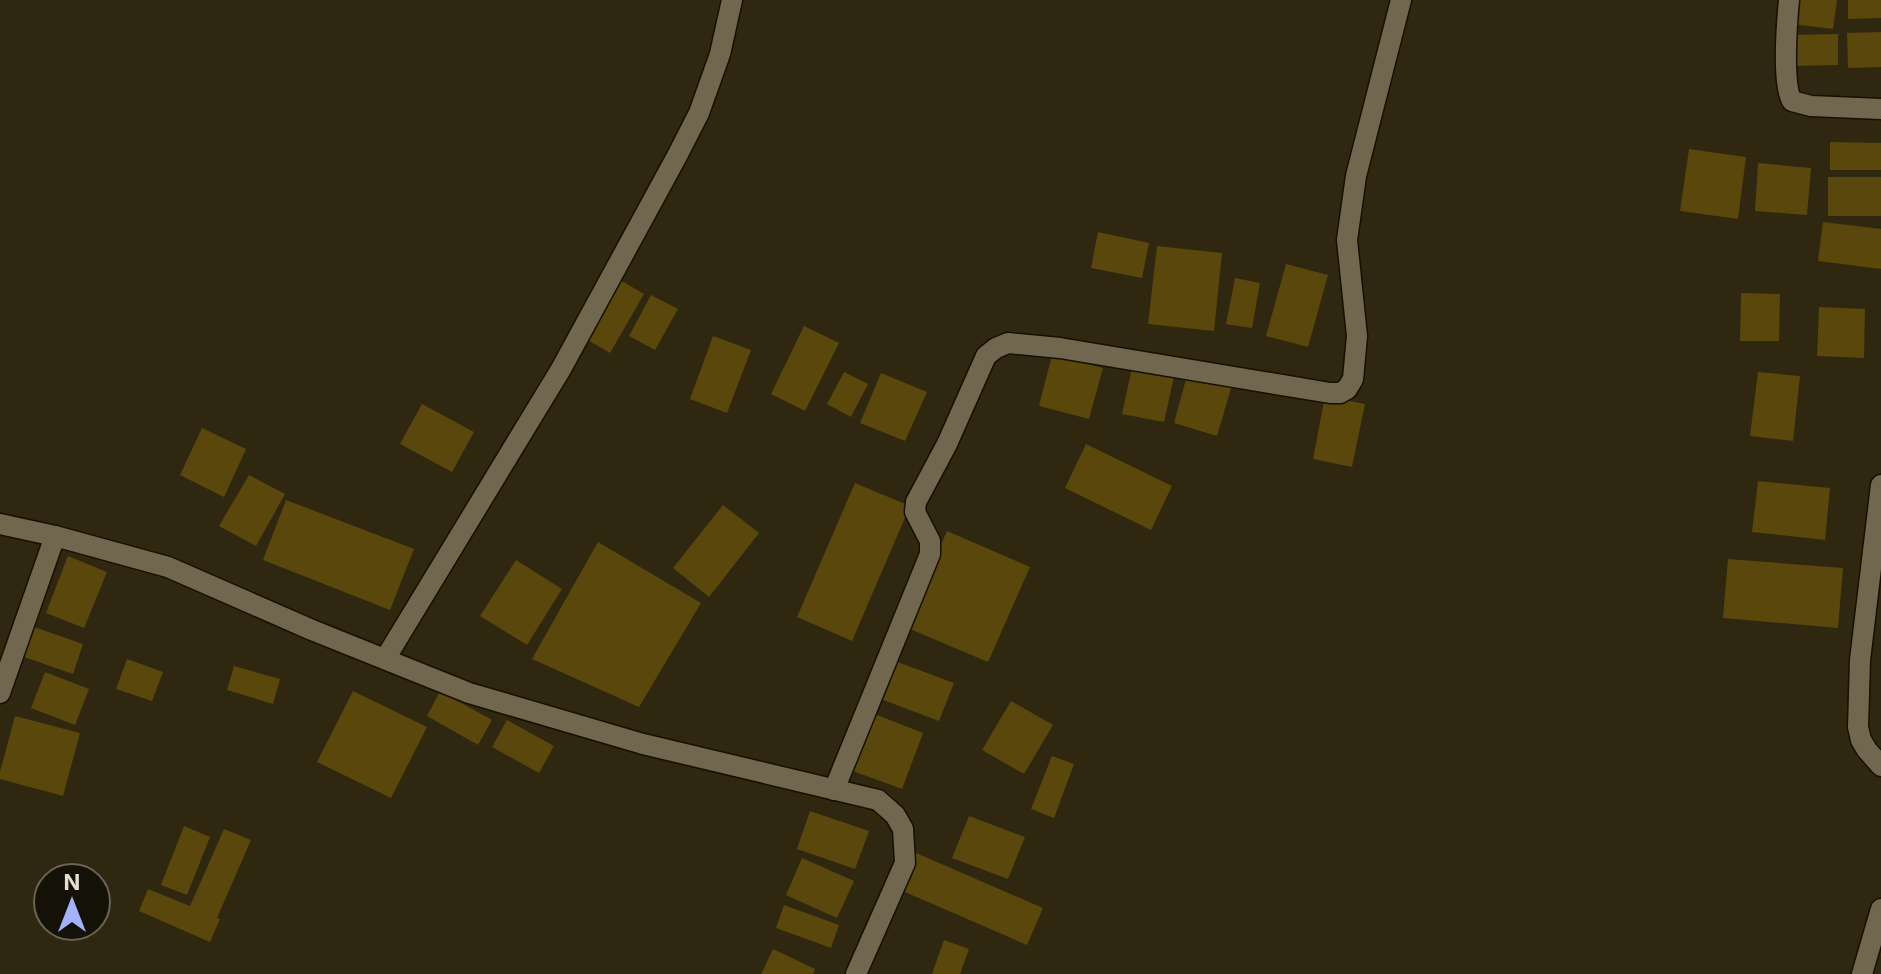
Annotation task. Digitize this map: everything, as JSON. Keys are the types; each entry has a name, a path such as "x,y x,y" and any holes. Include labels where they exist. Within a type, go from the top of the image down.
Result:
{"street":[{"path":"385,659 561,369 677,156 699,113 720,54 732,0"},
{"path":"834,790 930,554 930,541 915,512 916,502 947,444 986,356 996,348 1008,343 1060,348 1330,393 1347,389 1353,379 1357,336 1347,240 1356,176 1401,0"},
{"path":"1789,0 1786,58 1792,101 1811,106 1881,109"},
{"path":"1881,485 1860,660 1858,727 1861,740 1881,766"},
{"path":"0,524 168,567 312,630 469,693 643,744 878,800 895,815 903,829 905,863 856,974"},
{"path":"0,693 55,536"},
{"path":"1862,974 1881,909"}],"building":[{"path":"1793,0 1837,0 1833,29 1791,24"},
{"path":"1848,0 1881,0 1881,18 1848,19"},
{"path":"1881,32 1881,67 1848,68 1847,33"},
{"path":"1838,34 1838,65 1793,66 1792,35"},
{"path":"1830,142 1881,143 1881,170 1830,170"},
{"path":"1689,149 1746,157 1738,219 1680,211"},
{"path":"1758,163 1811,168 1807,215 1755,211"},
{"path":"1828,177 1881,177 1881,216 1828,216"},
{"path":"1823,222 1881,229 1881,269 1818,261"},
{"path":"1098,232 1149,243 1142,278 1091,268"},
{"path":"1157,246 1222,253 1214,331 1148,324"},
{"path":"1286,264 1328,275 1308,347 1266,336"},
{"path":"615,277 644,294 610,353 581,336"},
{"path":"1235,278 1260,283 1252,328 1226,324"},
{"path":"1741,293 1780,294 1779,341 1740,341"},
{"path":"651,295 678,309 655,350 629,336"},
{"path":"1819,307 1865,309 1864,358 1817,356"},
{"path":"804,326 839,343 805,411 771,394"},
{"path":"713,336 751,350 727,413 690,399"},
{"path":"1052,355 1103,368 1089,419 1039,406"},
{"path":"1133,363 1175,372 1164,422 1122,414"},
{"path":"844,372 868,384 851,417 827,404"},
{"path":"1188,372 1232,385 1217,436 1174,423"},
{"path":"1758,372 1800,376 1793,441 1750,436"},
{"path":"881,373 927,392 905,441 860,423"},
{"path":"1325,396 1365,404 1352,467 1313,459"},
{"path":"422,404 474,432 452,472 400,444"},
{"path":"202,428 246,449 224,497 180,475"},
{"path":"1086,444 1172,486 1151,530 1065,488"},
{"path":"249,475 285,494 256,546 219,526"},
{"path":"1758,481 1830,488 1825,540 1752,532"},
{"path":"855,483 910,506 852,641 797,617"},
{"path":"286,500 414,549 390,610 263,560"},
{"path":"723,505 759,533 709,597 673,568"},
{"path":"947,531 1030,567 988,662 905,627"},
{"path":"598,542 701,603 639,707 532,659"},
{"path":"68,556 107,572 84,628 46,613"},
{"path":"1728,559 1843,568 1838,628 1723,618"},
{"path":"516,560 562,589 527,645 480,616"},
{"path":"34,627 83,644 73,674 24,657"},
{"path":"127,659 163,672 152,701 116,689"},
{"path":"892,660 954,683 939,721 878,698"},
{"path":"234,666 280,679 273,704 227,690"},
{"path":"45,672 89,689 75,725 31,708"},
{"path":"353,691 427,727 391,798 317,762"},
{"path":"440,691 492,720 478,745 427,716"},
{"path":"1011,701 1053,725 1024,774 982,750"},
{"path":"872,713 923,733 902,789 850,770"},
{"path":"15,716 80,733 63,796 0,779"},
{"path":"507,720 554,746 539,773 492,747"},
{"path":"1052,756 1074,764 1054,818 1031,809"},
{"path":"810,811 869,831 855,869 797,849"},
{"path":"969,816 1025,837 1008,879 952,858"},
{"path":"184,826 210,837 187,895 161,885"},
{"path":"224,829 251,840 217,918 220,919 210,942 139,911 148,889 190,906"},
{"path":"914,852 1043,908 1027,945 898,889"},
{"path":"802,858 854,881 837,918 786,895"},
{"path":"784,905 839,925 831,948 776,928"},
{"path":"944,940 969,949 960,974 932,974"},
{"path":"773,949 815,969 813,974 761,974"}]}
